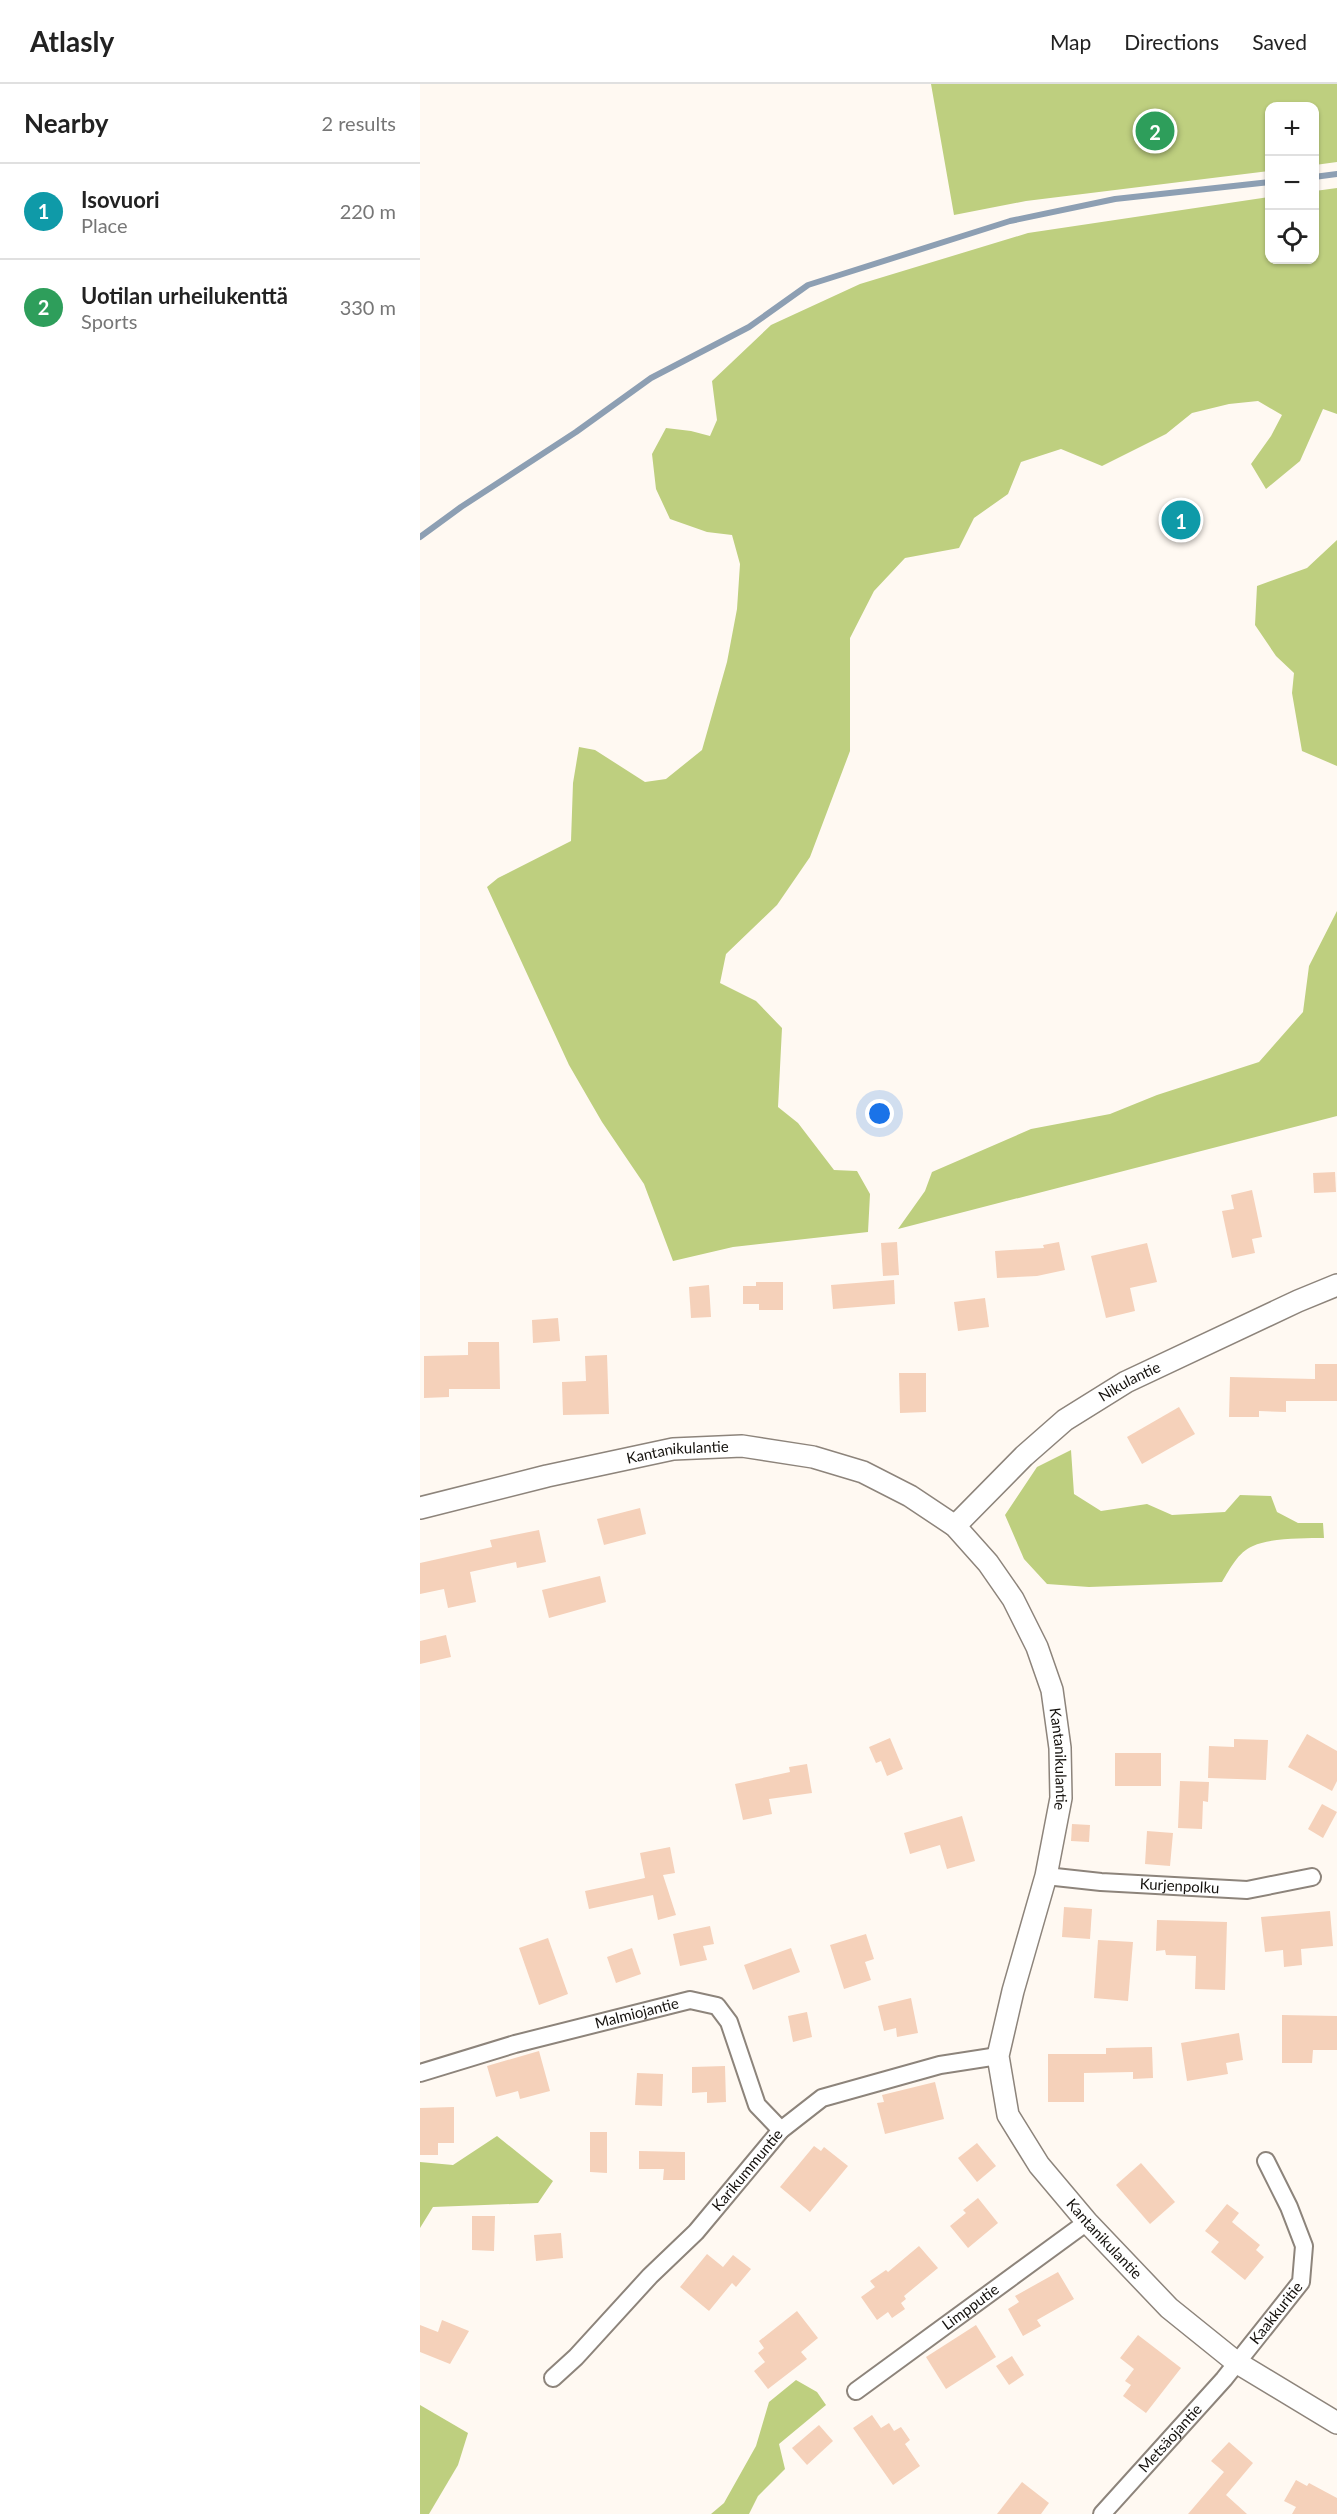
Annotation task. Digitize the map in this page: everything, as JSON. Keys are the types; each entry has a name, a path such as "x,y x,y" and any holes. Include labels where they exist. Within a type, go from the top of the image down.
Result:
{"street":[{"name":"Nikulantie","path":"955,1527 1024,1456 1065,1420 1126,1382 1337,1285"},
{"name":"Kantanikulantie","path":"420,1508 547,1476 673,1449 742,1446 813,1457 864,1472 909,1496 955,1527 988,1563 1013,1599 1037,1647 1052,1690 1060,1748 1061,1798 1046,1876 1013,1991 998,2056 1008,2115 1039,2165 1087,2222 1169,2308 1236,2362 1337,2423"},
{"name":"Kurjenpolku","path":"1046,1876 1101,1882 1247,1890 1312,1878"},
{"name":"Malmiojantie","path":"420,2073 515,2044 690,2000 717,2006 729,2022 757,2105 781,2130"},
{"name":"Karikummuntie","path":"553,2378 576,2357 650,2276 696,2232 781,2130 822,2098 940,2066 998,2056"},
{"name":"Kaakkuritie","path":"1236,2362 1300,2282 1304,2246 1289,2207 1266,2161"},
{"name":"Limpputie","path":"856,2391 1087,2222"},
{"name":"Metsäojantie","path":"1102,2514 1224,2379 1236,2362"}],"green space":[{"path":"931,84 1337,84 1337,162 1319,164 1319,102 1265,102 1265,171 1026,201 954,215"},
{"path":"1337,188 1337,414 1323,409 1300,461 1266,489 1251,464 1271,436 1282,415 1258,401 1229,404 1192,413 1166,434 1102,466 1061,449 1021,462 1008,494 974,518 959,548 905,558 874,591 850,638 850,751 810,857 777,905 726,954 720,983 756,1001 782,1028 778,1107 798,1123 834,1170 857,1171 870,1194 868,1232 733,1247 673,1261 644,1184 602,1122 569,1065 487,887 498,878 571,841 573,783 579,747 595,750 645,782 666,779 702,750 727,662 737,609 740,564 732,535 707,532 670,519 656,489 652,454 666,428 710,436 717,420 712,381 771,325 860,284 1028,233 1265,198 1265,264 1319,264 1319,190"},
{"path":"1337,540 1337,766 1302,751 1292,693 1294,673 1276,656 1255,625 1257,586 1307,568"},
{"path":"1337,911 1337,1116 898,1229 925,1191 932,1172 1031,1129 1110,1114 1157,1095 1259,1062 1303,1012 1309,966"},
{"path":"1071,1450 1074,1494 1101,1511 1147,1504 1172,1515 1225,1512 1240,1495 1271,1496 1277,1512 1298,1523 1323,1523 1324,1538 1278,1540 1253,1546 1231,1566 1222,1582 1089,1587 1047,1584 1024,1559 1005,1515 1037,1467"},
{"path":"497,2136 553,2181 538,2203 433,2207 420,2228 420,2162 453,2165"},
{"path":"796,2380 817,2392 826,2405 779,2444 785,2469 758,2496 749,2514 711,2514 724,2503 756,2446 769,2402"},
{"path":"420,2405 468,2433 458,2465 429,2514 420,2514"}],"building":[{"path":"1335,1172 1336,1192 1314,1193 1313,1173"},
{"path":"1252,1190 1262,1237 1252,1239 1255,1253 1232,1258 1222,1211 1234,1209 1231,1195"},
{"path":"897,1242 899,1275 883,1276 881,1243"},
{"path":"1059,1242 1065,1270 1037,1276 997,1278 995,1251 1044,1248 1043,1245"},
{"path":"1147,1243 1157,1282 1130,1288 1135,1311 1106,1318 1091,1256"},
{"path":"894,1280 895,1304 833,1309 831,1285"},
{"path":"756,1282 783,1282 783,1310 759,1310 759,1304 743,1304 743,1286 756,1286"},
{"path":"709,1285 711,1317 691,1318 689,1287"},
{"path":"985,1298 989,1327 958,1331 954,1302"},
{"path":"558,1318 560,1341 533,1343 532,1320"},
{"path":"468,1342 499,1342 500,1389 449,1389 449,1397 424,1398 424,1356 468,1355"},
{"path":"607,1355 609,1414 563,1415 562,1382 586,1381 585,1356"},
{"path":"1315,1364 1337,1364 1337,1401 1286,1401 1286,1412 1259,1411 1259,1417 1229,1417 1230,1377 1315,1379"},
{"path":"899,1373 926,1373 926,1412 900,1413"},
{"path":"1179,1407 1195,1434 1142,1464 1127,1437"},
{"path":"640,1508 646,1534 604,1545 597,1519"},
{"path":"539,1530 546,1562 517,1568 516,1562 470,1572 476,1602 448,1608 444,1589 420,1594 420,1563 492,1547 490,1540"},
{"path":"600,1576 606,1602 549,1618 542,1590"},
{"path":"446,1635 451,1657 420,1664 420,1641"},
{"path":"1307,1734 1337,1751 1337,1781 1332,1791 1288,1767"},
{"path":"890,1738 903,1769 887,1776 881,1761 876,1763 869,1747"},
{"path":"1234,1739 1268,1740 1266,1780 1208,1778 1209,1746 1234,1747"},
{"path":"1115,1753 1161,1753 1161,1786 1115,1786"},
{"path":"807,1764 812,1793 769,1799 772,1814 743,1820 735,1784 790,1772 789,1767"},
{"path":"1180,1781 1209,1782 1208,1802 1203,1801 1202,1829 1178,1828"},
{"path":"1322,1804 1337,1812 1323,1838 1308,1829"},
{"path":"962,1816 975,1861 947,1869 940,1845 910,1854 904,1833"},
{"path":"1072,1824 1090,1825 1089,1842 1071,1841"},
{"path":"1147,1831 1173,1833 1170,1866 1145,1864"},
{"path":"670,1847 675,1873 663,1875 676,1915 658,1920 653,1895 589,1909 585,1891 645,1878 640,1853"},
{"path":"1064,1907 1092,1909 1090,1939 1062,1937"},
{"path":"1330,1911 1333,1946 1301,1949 1302,1965 1284,1967 1283,1950 1265,1952 1261,1917"},
{"path":"1157,1920 1227,1922 1225,1990 1195,1989 1196,1956 1166,1955 1165,1950 1156,1951"},
{"path":"710,1926 714,1944 703,1946 707,1960 680,1966 673,1934"},
{"path":"866,1934 874,1959 865,1962 871,1980 844,1989 830,1945"},
{"path":"548,1938 568,1994 539,2005 519,1948"},
{"path":"1098,1940 1133,1942 1128,2001 1094,1998"},
{"path":"632,1948 641,1974 616,1983 607,1957"},
{"path":"791,1948 800,1972 753,1990 744,1965"},
{"path":"911,1998 918,2033 897,2037 896,2028 884,2031 878,2006"},
{"path":"807,2012 812,2037 793,2042 788,2016"},
{"path":"1282,2015 1337,2016 1337,2050 1313,2050 1312,2063 1282,2063"},
{"path":"1239,2033 1243,2060 1226,2063 1228,2074 1187,2081 1181,2043"},
{"path":"1152,2047 1153,2078 1133,2079 1133,2072 1084,2073 1084,2102 1048,2102 1048,2054 1106,2054 1106,2048"},
{"path":"539,2051 550,2091 520,2099 518,2091 496,2097 487,2066"},
{"path":"725,2066 726,2102 707,2103 707,2092 692,2093 692,2067"},
{"path":"637,2073 663,2074 662,2106 635,2105"},
{"path":"935,2082 944,2119 885,2134 877,2103 884,2102 882,2095"},
{"path":"454,2107 454,2143 438,2143 438,2155 420,2155 420,2108"},
{"path":"590,2132 607,2132 607,2173 590,2172"},
{"path":"977,2143 996,2166 977,2182 958,2158"},
{"path":"814,2146 821,2151 824,2147 848,2166 810,2212 780,2187"},
{"path":"639,2151 685,2152 685,2180 663,2180 664,2169 639,2169"},
{"path":"1141,2163 1175,2202 1150,2224 1116,2185"},
{"path":"978,2198 998,2223 968,2248 950,2226 966,2213 963,2210"},
{"path":"1227,2204 1239,2213 1232,2222 1260,2245 1256,2250 1264,2257 1245,2280 1211,2252 1219,2242 1205,2231"},
{"path":"472,2216 495,2216 494,2251 472,2250"},
{"path":"561,2233 563,2258 536,2261 534,2235"},
{"path":"919,2246 938,2268 904,2296 906,2299 901,2303 905,2309 892,2318 888,2312 877,2320 861,2297 875,2287 870,2281 886,2270 888,2272"},
{"path":"707,2254 723,2267 733,2255 751,2269 736,2287 732,2283 709,2311 680,2287"},
{"path":"1058,2272 1074,2299 1037,2320 1041,2326 1023,2336 1008,2309 1019,2302 1015,2296"},
{"path":"797,2311 818,2338 801,2352 807,2359 768,2389 754,2371 765,2362 758,2353 764,2348 759,2341"},
{"path":"442,2320 469,2331 450,2364 420,2352 420,2325 438,2332"},
{"path":"976,2325 996,2357 946,2389 926,2357"},
{"path":"1138,2335 1181,2368 1146,2413 1123,2396 1131,2385 1125,2381 1134,2369 1120,2358"},
{"path":"1012,2356 1024,2375 1009,2385 996,2366"},
{"path":"872,2415 881,2428 889,2423 894,2431 901,2427 910,2440 905,2444 920,2466 893,2485 853,2428"},
{"path":"819,2425 833,2441 807,2465 792,2448"},
{"path":"1229,2442 1253,2463 1226,2495 1247,2514 1188,2514 1224,2472 1211,2461"},
{"path":"1296,2480 1307,2486 1309,2483 1337,2498 1337,2514 1292,2514 1296,2507 1284,2501"},
{"path":"1022,2482 1049,2503 1041,2514 997,2514"}],"waterway":[{"path":"1319,176 1337,174"},
{"path":"420,537 461,507 576,432 651,378 749,327 808,285 1010,221 1115,199 1265,183"}],"place":[{"name":"Uotilan urheilukenttä","path":"1155,131"},
{"name":"Isovuori","path":"1181,520"}]}
